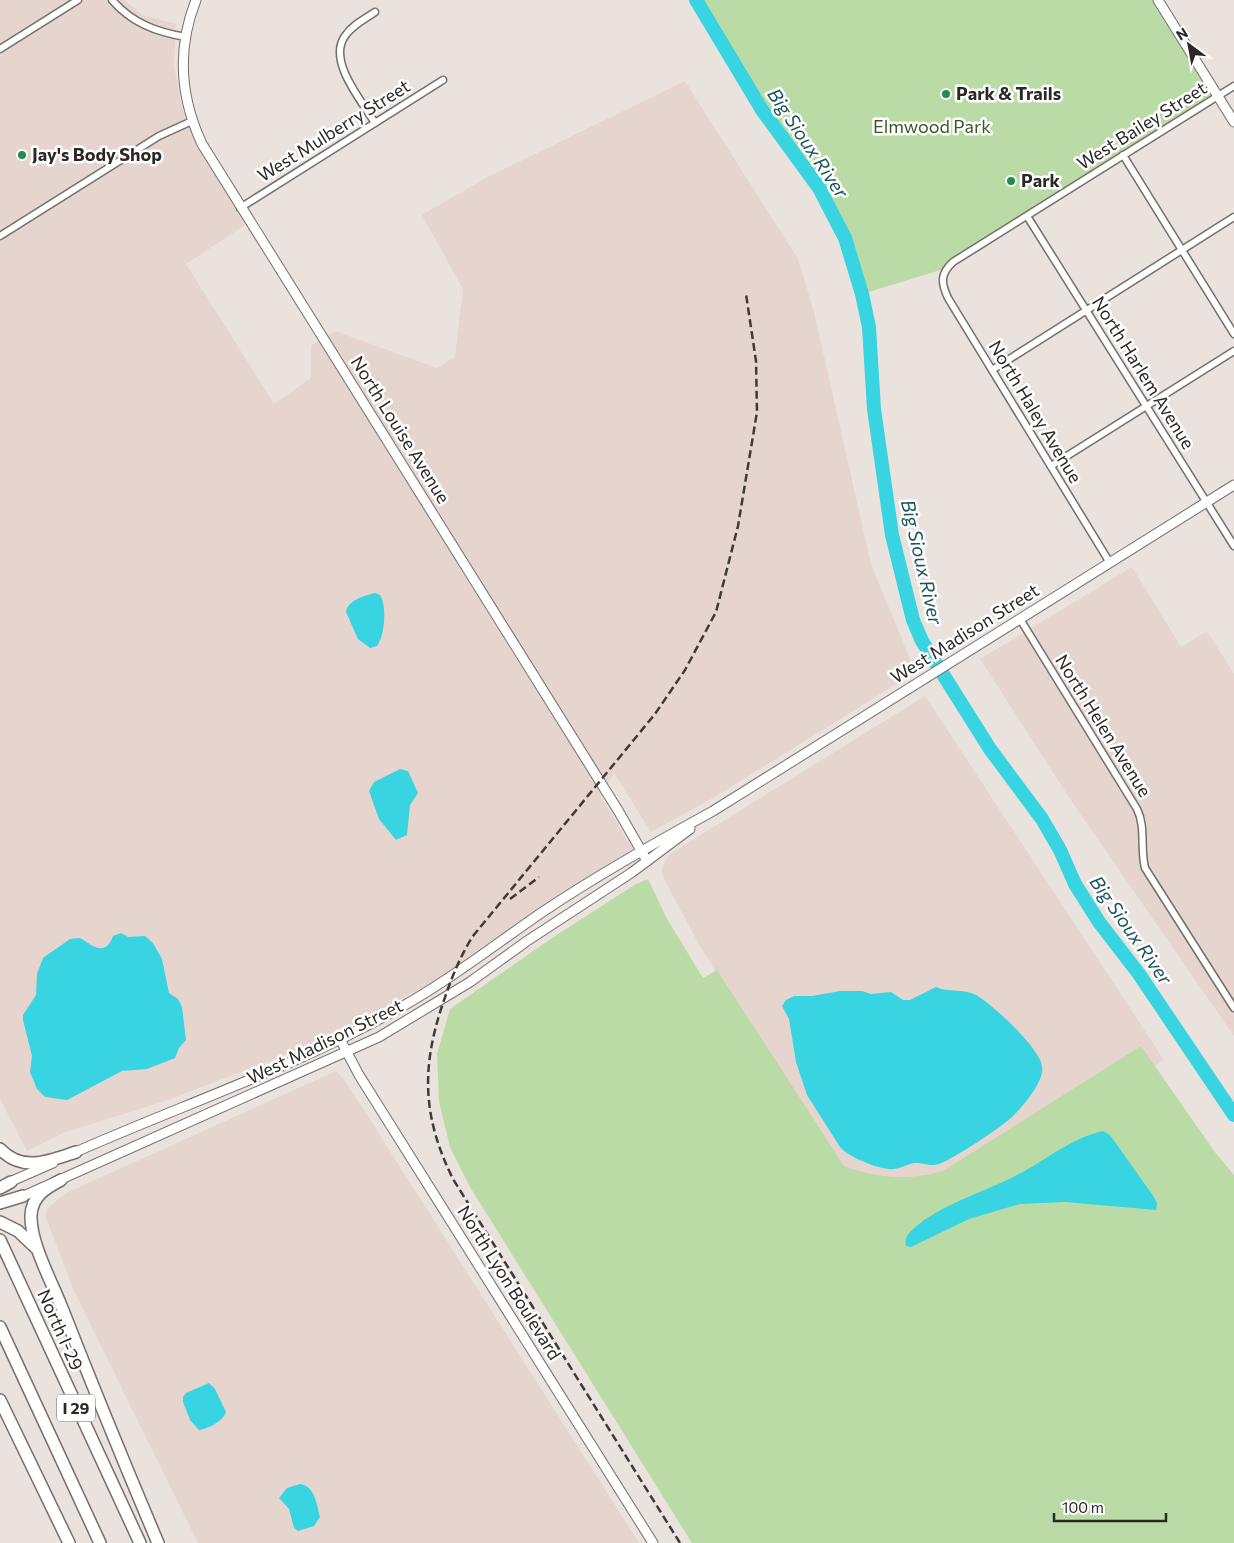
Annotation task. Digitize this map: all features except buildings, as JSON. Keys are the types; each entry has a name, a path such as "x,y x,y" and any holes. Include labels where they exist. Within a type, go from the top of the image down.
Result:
{"highway":[{"path":"0,1149 12,1159 27,1164 48,1161 76,1152"},
{"path":"61,1180 42,1191 32,1206 32,1226 42,1258 158,1543"},
{"path":"0,1205 23,1196"},
{"path":"0,1222 25,1236 36,1247 42,1258"},
{"name":"North I-29","path":"0,1240 140,1543"},
{"name":"I 29","path":"0,1327 100,1543"},
{"path":"0,1400 69,1543"}],"main road":[{"name":"North Louise Avenue","path":"196,0 186,37 183,78 192,121 208,155 401,461 647,861"},
{"path":"1159,0 1234,122"},
{"name":"West Madison Street","path":"4,1185 76,1152 340,1039 429,991 542,913 641,850 713,811 1234,485"},
{"name":"West Madison Street","path":"23,1196 347,1053 444,999 647,861 713,811"},
{"name":"North Lyon Boulevard","path":"340,1039 652,1543"}],"street":[{"path":"0,49 78,0"},
{"path":"112,0 125,14 142,25 160,32 186,37"},
{"path":"375,12 347,32 341,43 339,54 344,72 375,123"},
{"name":"West Mulberry Street","path":"240,208 443,80"},
{"name":"West Bailey Street","path":"943,275 953,262 1234,86"},
{"path":"0,236 160,136 192,121"},
{"path":"1122,155 1234,334"},
{"name":"North Harlem Avenue","path":"1027,216 1234,546"},
{"path":"992,370 1234,217"},
{"name":"North Haley Avenue","path":"943,275 942,282 948,298 1110,563"},
{"path":"1051,466 1234,352"},
{"name":"North Helen Avenue","path":"1020,619 1137,809 1142,827 1145,868 1234,1008"}],"shaded area":[{"path":"0,0 124,0 143,15 176,24 174,66 183,111 245,225 186,264 274,404 311,378 311,346 335,331 437,368 455,357 463,289 422,215 486,178 685,81 798,259 814,312 871,564 910,659 911,675 713,798 651,832 614,773 601,797 633,849 494,940 439,979 318,1042 168,1100 63,1133 27,1151 0,1099"},
{"path":"1132,567 1181,647 1207,631 1234,674 1234,1036 1070,799 980,659"},
{"path":"925,696 1164,1060 883,1237 700,946 664,879 662,870 670,854"},
{"path":"336,1071 346,1082 639,1543 198,1543 74,1291 45,1215 48,1208 66,1193"}],"green space":[{"name":"Elmwood Park","path":"698,0 1157,0 1217,96 947,268 862,294 845,238 834,213 819,188 762,110"},
{"path":"648,879 667,919 703,978 717,970 844,1166 868,1173 893,1177 918,1176 943,1171 1141,1046 1214,1151 1234,1175 1234,1543 692,1543 470,1187 450,1147 439,1102 437,1054 450,1009 552,938 636,884"}],"water":[{"path":"375,593 380,595 384,606 384,620 380,641 377,646 370,648 358,639 346,612 353,602"},
{"path":"400,769 408,771 418,793 410,805 407,835 396,840 379,819 369,791 374,782"},
{"path":"121,933 128,937 145,936 153,943 162,959 169,993 178,999 182,1007 186,1040 179,1048 175,1058 147,1069 122,1071 67,1100 45,1097 37,1089 30,1072 32,1056 23,1020 23,1015 36,995 37,974 43,958 70,939 80,938 98,948 102,948 110,943 113,936"},
{"path":"936,987 971,993 993,1007 1033,1049 1039,1058 1042,1072 1037,1085 1019,1110 978,1142 955,1156 933,1165 913,1163 894,1169 882,1168 844,1151 807,1095 796,1062 789,1019 782,1006 786,1000 794,996 812,996 840,991 862,991 871,994 891,992 903,1000 910,1000"},
{"path":"1103,1131 1110,1135 1154,1197 1157,1203 1156,1210 1065,1202 1020,1204 969,1219 911,1247 906,1246 906,1239 911,1231 935,1213 960,1200 999,1184 1079,1139"},
{"path":"209,1383 215,1389 226,1412 215,1424 199,1430 190,1420 183,1397 186,1393"},
{"path":"300,1484 309,1488 312,1492 320,1517 314,1526 298,1531 294,1528 289,1509 279,1498 287,1488"}],"waterway":[{"name":"Big Sioux River","path":"696,0 762,110 819,188 845,238 862,294 869,327 874,409 892,535 913,620 922,641 990,749 1042,819 1060,850 1075,884 1099,922 1139,974 1234,1115"}],"railway":[{"path":"680,1543 453,1179 443,1157 431,1114 428,1094 428,1073 435,1029 442,1006 455,970 473,936 655,714 685,670 716,612 738,526 757,412 756,361 746,294"},
{"path":"510,899 539,877"}],"place":[{"name":"Park & Trails","path":"946,94"},
{"name":"Jay's Body Shop","path":"22,155"},
{"name":"Park","path":"1011,181"}]}
